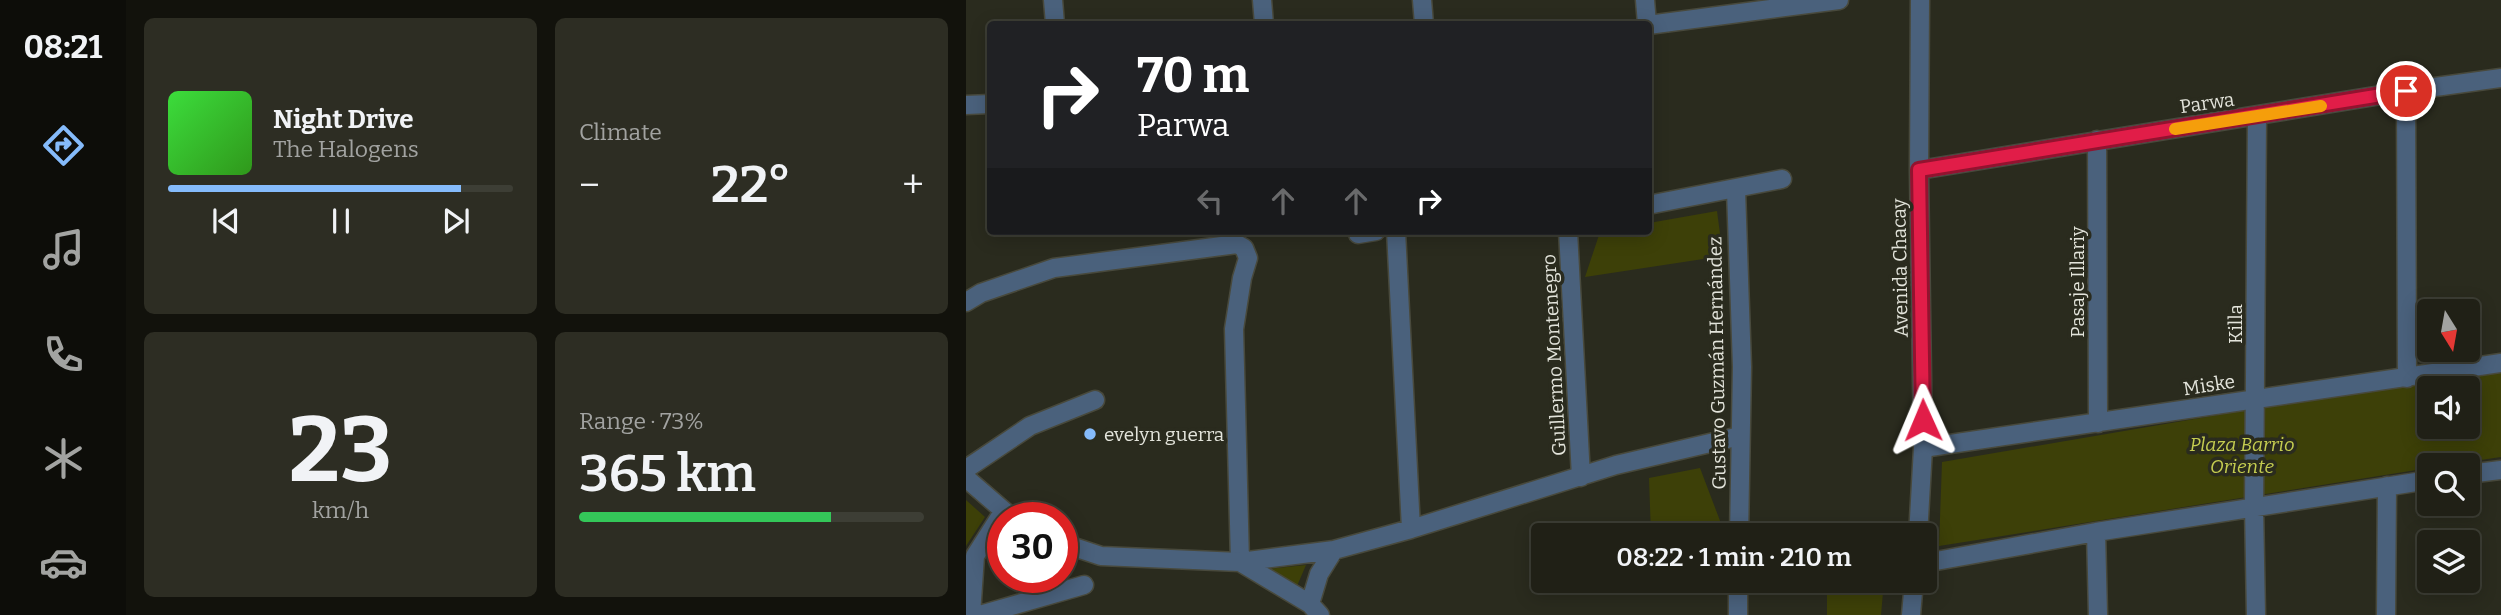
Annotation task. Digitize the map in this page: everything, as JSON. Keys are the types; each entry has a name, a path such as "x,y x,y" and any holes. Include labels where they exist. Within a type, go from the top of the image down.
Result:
{"street":[{"path":"1053,0 1055,21"},
{"path":"1262,0 1264,21"},
{"path":"1422,0 1424,21"},
{"path":"1645,0 1648,21"},
{"path":"1652,24 1839,0"},
{"name":"Avenida Chacay","path":"1919,523 1923,448 1919,170 1920,0"},
{"name":"Parwa","path":"1919,170 2501,78"},
{"path":"2406,91 2407,378"},
{"path":"966,105 987,104"},
{"name":"Killa","path":"2256,615 2254,506 2257,117"},
{"name":"Pasaje Illariy","path":"2097,141 2098,423"},
{"path":"1652,204 1782,179"},
{"name":"Gustavo Guzmán Hernández","path":"1736,190 1742,367 1739,523"},
{"path":"1396,235 1411,529"},
{"name":"Guillermo Montenegro","path":"1568,235 1581,477"},
{"path":"966,302 981,293 1054,268 1237,244 1244,248 1248,258 1234,329 1240,562"},
{"name":"Miske","path":"1923,448 2501,363"},
{"path":"966,469 1030,426 1095,400"},
{"path":"1078,548 1101,556 1240,562 1334,550 1411,529 1616,465 1740,436"},
{"path":"2480,473 2501,470"},
{"path":"966,478 993,502"},
{"path":"1937,561 2096,532 2417,482"},
{"path":"2386,615 2387,486"},
{"path":"2096,532 2098,615"},
{"path":"971,615 975,556 987,541"},
{"path":"1240,562 1315,610 1319,574 1334,550"},
{"path":"980,615 1084,586"},
{"path":"1738,593 1738,615"},
{"path":"1911,615 1913,593"}],"green space":[{"path":"1717,211 1723,256 1585,277 1599,235 1652,235 1652,222"},
{"name":"Plaza Barrio Oriente","path":"2501,372 2501,457 2480,460 2480,453 2417,453 2417,470 1939,546 1942,462 2241,411 2417,385 2417,439 2480,439 2480,376 2474,376"},
{"path":"1700,468 1721,523 1651,523 1649,478"},
{"path":"966,500 985,517 966,546"},
{"path":"1306,565 1297,586 1268,569"},
{"path":"1827,593 1883,593 1881,615 1827,615"}],"slow traffic":[{"path":"2175,129 2321,106"}],"place":[{"name":"evelyn guerra","path":"1090,434"}],"route":[{"path":"1923,420 1919,170 2406,91"}]}
